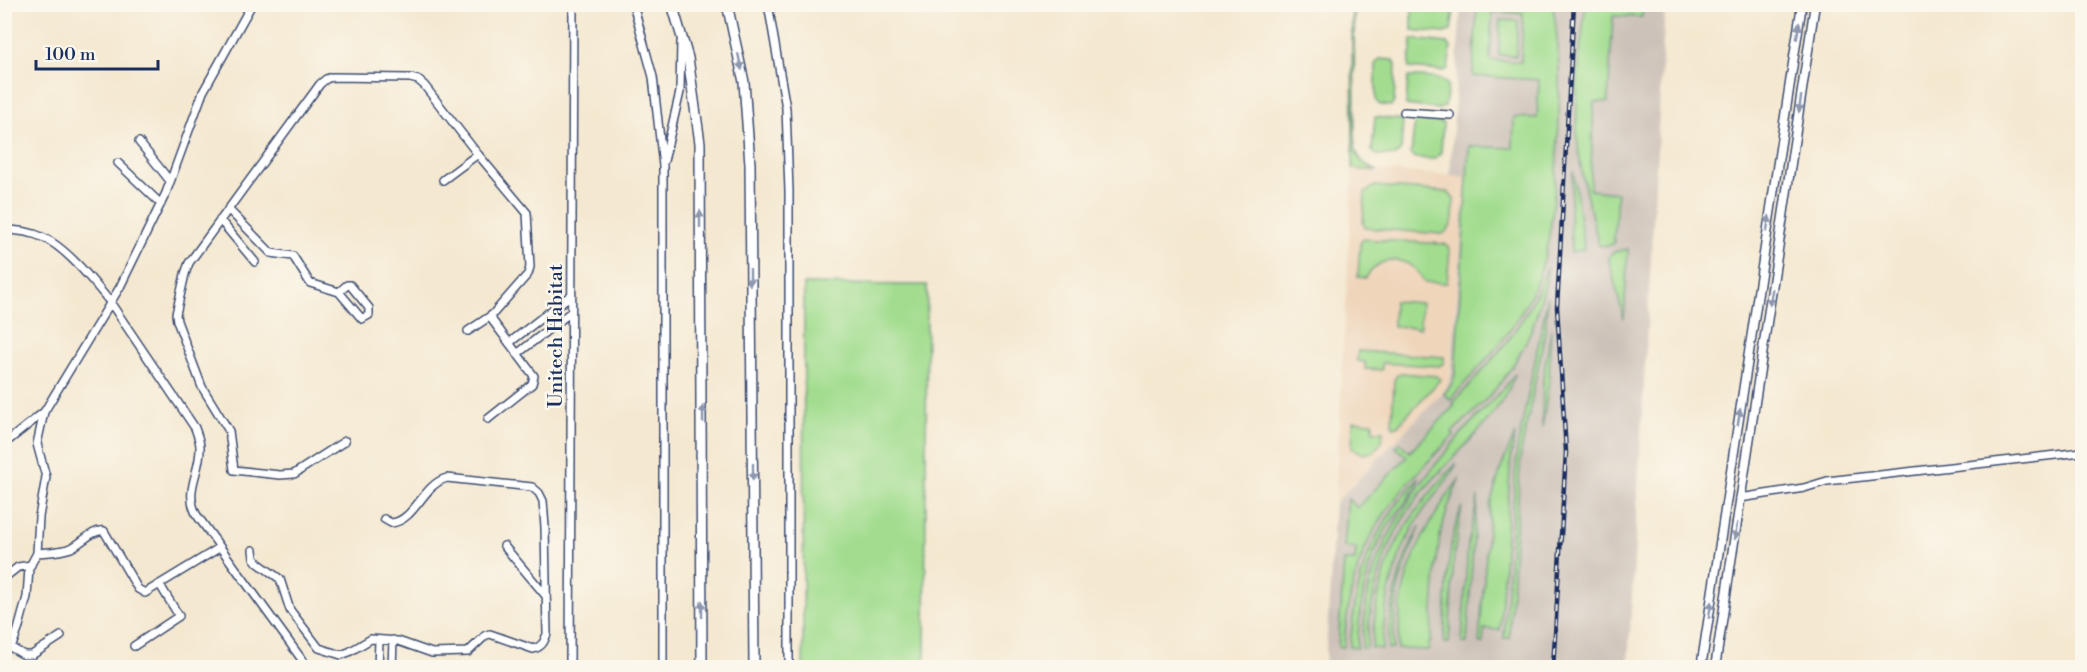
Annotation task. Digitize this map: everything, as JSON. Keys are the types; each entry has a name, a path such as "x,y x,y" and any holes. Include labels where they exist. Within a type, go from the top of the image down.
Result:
{"main road":[{"path":"672,4 688,58 700,143 702,668"},
{"path":"727,4 744,82 750,164 754,668"}],"street":[{"path":"61,636 28,655 7,649 18,630 26,603 31,565 37,553 39,517 46,477 37,444 44,412 120,287 161,204 203,92 252,4"},
{"name":"Unitech Habitat","path":"570,668 573,4"},
{"path":"633,4 653,77 663,166 663,668"},
{"path":"768,4 786,108 789,191 789,668"},
{"path":"1701,668 1802,4"},
{"path":"1715,668 1815,4"},
{"path":"663,166 680,92 681,33"},
{"path":"345,441 294,474 280,475 234,470 229,431 202,387 186,348 176,314 186,268 320,84 326,79 410,78 418,80 523,207 528,219 530,267 528,274 492,315 468,331"},
{"path":"1404,112 1450,115"},
{"path":"139,142 170,181"},
{"path":"443,180 478,154"},
{"path":"118,163 161,204"},
{"path":"228,209 271,253 293,256 310,283 339,292 360,318 366,319 369,315 369,308 350,285 339,292"},
{"path":"220,220 255,262"},
{"path":"4,230 27,232 43,237 61,250 110,302 195,428 200,446 191,504 219,548 308,668"},
{"path":"509,343 571,295"},
{"path":"517,354 571,312"},
{"path":"488,419 534,380 534,376 492,320 492,315"},
{"path":"4,444 44,412"},
{"path":"1740,498 1804,488 1827,481 1908,473 1933,467 2082,452"},
{"path":"253,550 254,558 258,563 280,579 290,610 319,648 340,655 350,652 371,639 379,639 393,640 432,653 468,652 490,634 533,649 540,647 547,634 545,527 543,501 532,487 447,478 437,483 401,520 390,523 384,519"},
{"path":"37,553 55,552 73,547 101,530 106,533 138,589 145,593 219,548"},
{"path":"504,546 546,596"},
{"path":"4,578 18,567 31,565"},
{"path":"134,646 179,616 160,585"},
{"path":"378,668 379,639"},
{"path":"392,668 393,640"}],"shaded area":[{"path":"1461,5 1665,5 1628,667 1325,668 1335,503 1443,392 1449,383 1451,374 1466,177 1450,175"},
{"path":"1353,169 1466,176 1449,383 1443,392 1335,503"}],"green space":[{"path":"1352,5 1354,5 1355,147 1363,162 1378,171 1353,169"},
{"path":"1412,5 1450,5 1454,9 1451,31 1444,33 1412,30"},
{"path":"1477,5 1553,5 1558,47 1559,110 1554,200 1545,255 1537,281 1520,314 1487,358 1450,399 1444,394 1452,384 1455,375 1469,146 1513,148 1514,117 1537,118 1539,80 1473,76","holes":["1492,12 1523,13 1521,62 1490,60"]},
{"path":"1586,5 1643,5 1642,17 1613,16 1608,102 1594,102 1590,190 1617,193 1614,242 1611,245 1599,246 1582,173 1577,129 1578,67"},
{"path":"1500,20 1518,21 1516,56 1499,55"},
{"path":"1412,39 1447,43 1451,47 1448,69 1442,71 1409,68"},
{"path":"1380,59 1393,60 1396,64 1394,102 1391,106 1380,105 1376,101 1376,63"},
{"path":"1408,77 1440,80 1448,85 1445,106 1439,109 1406,105"},
{"path":"1375,117 1403,120 1401,149 1396,156 1377,155 1372,151"},
{"path":"1415,120 1443,123 1441,152 1435,159 1416,158 1411,154"},
{"path":"1573,170 1584,249 1571,252 1570,213"},
{"path":"1375,186 1448,192 1454,199 1450,228 1442,234 1365,228 1363,223 1365,193"},
{"path":"1363,239 1445,244 1450,250 1447,283 1424,282 1412,267 1396,260 1379,264 1366,278 1358,277 1360,244"},
{"path":"1628,249 1624,319 1609,257 1614,252"},
{"path":"1547,268 1545,286 1534,324 1517,359 1495,390 1452,432 1454,435 1408,484 1375,529 1363,553 1354,580 1344,647 1338,647 1344,561 1355,561 1356,548 1344,547 1348,499 1357,508 1407,457 1396,447 1400,443 1410,452 1455,405 1453,403 1519,325 1539,289"},
{"path":"804,284 927,285 925,667 803,667"},
{"path":"1548,296 1545,332 1521,452 1509,638 1504,638 1517,450"},
{"path":"1394,301 1421,303 1420,328 1393,326"},
{"path":"1551,329 1549,381 1542,429 1543,378"},
{"path":"1358,351 1444,357 1444,363 1439,366 1382,363 1382,370 1365,369 1365,362 1357,361"},
{"path":"1401,373 1436,376 1441,379 1397,426 1393,427 1394,380"},
{"path":"1515,374 1506,394 1486,422 1439,472 1405,515 1380,569 1371,608 1367,648 1362,648 1370,584 1392,528 1438,461"},
{"path":"1353,421 1373,422 1373,431 1383,431 1382,442 1373,452 1363,454 1352,448"},
{"path":"1515,434 1511,456 1500,630 1484,629 1483,643 1479,643 1490,505 1501,468"},
{"path":"1457,463 1425,508 1406,541 1389,593 1382,649 1372,648 1379,593 1395,547 1420,506"},
{"path":"1420,477 1414,490 1389,524 1372,559 1364,588 1357,648 1350,647 1356,598 1368,555 1388,516"},
{"path":"1460,478 1448,507 1440,536 1429,650 1398,649 1401,603 1409,569 1431,522"},
{"path":"1478,497 1467,643 1462,643 1468,544"},
{"path":"1462,506 1454,553 1449,643 1444,643 1452,539"},
{"path":"1420,526 1399,584 1393,649 1388,649 1397,585 1406,556"}],"railway":[{"path":"1553,668 1566,452 1557,307 1574,4"}]}
